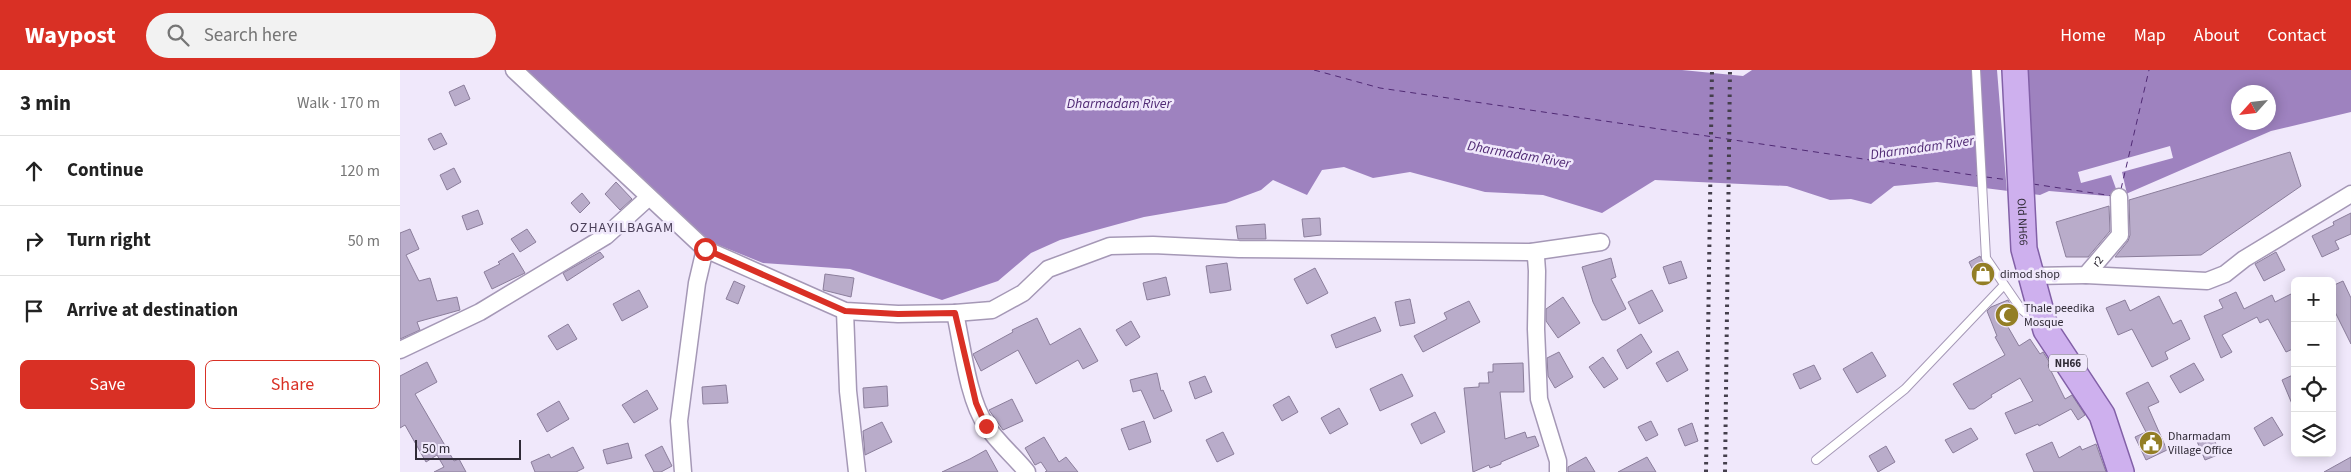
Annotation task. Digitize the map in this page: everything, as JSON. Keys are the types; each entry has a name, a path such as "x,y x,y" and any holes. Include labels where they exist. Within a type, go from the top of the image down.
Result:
{"main road":[{"name":"Old NH66","path":"2015,70 2024,249 2033,276 2046,330 2102,415 2120,472"}],"street":[{"path":"514,70 705,249 845,311 898,314 992,310 1023,293 1048,268 1110,246 1153,245 1239,249 1531,252 1601,242"},
{"path":"2086,275 2207,282 2225,274 2244,259 2351,194"},
{"path":"400,350 480,312 606,236 649,197"},
{"name":"r2","path":"2033,276 2086,275 2120,236 2119,197"},
{"path":"683,472 679,421 697,282 705,249"},
{"path":"1531,252 1536,257 1537,270 1536,329 1539,399 1558,461 1558,472"},
{"path":"845,311 848,391 857,472"},
{"path":"955,313 968,374 979,412 986,426 1027,472"}],"lane":[{"path":"1976,70 1986,258 2021,309 2046,330"},
{"path":"1816,460 1905,389 2004,285"}],"water":[{"name":"Dharmadam River","path":"521,70 1682,70 1743,76 1752,70 2351,70 2351,112 2276,130 2276,85 2231,85 2231,130 2275,130 2119,197 2049,191 2040,195 1937,182 1894,186 1871,204 1851,199 1830,200 1787,186 1655,180 1602,213 1543,195 1485,192 1410,172 1373,178 1344,167 1322,170 1307,195 1273,180 1261,190 1226,203 1144,217 1060,240 1031,253 998,281 942,300 850,269 763,263 701,238"}],"pier":[{"path":"1997,70 2028,70 2035,197 2007,193"},
{"path":"2170,146 2173,158 2122,172 2127,194 2119,197 2111,175 2081,183 2078,172"}],"building":[{"path":"464,85 470,99 455,106 449,92"},
{"path":"441,133 447,144 434,150 428,139"},
{"path":"2290,152 2301,186 2201,255 2115,257 2128,241 2130,235 2129,200"},
{"path":"454,168 461,182 447,190 440,175"},
{"path":"616,182 632,199 620,210 605,194"},
{"path":"582,193 590,203 580,213 571,203"},
{"path":"2109,206 2110,231 2088,257 2066,257 2056,222"},
{"path":"478,210 483,224 467,230 462,216"},
{"path":"2351,213 2351,234 2335,241 2339,249 2322,257 2312,236 2334,225 2333,222"},
{"path":"1320,218 1321,235 1304,237 1302,219"},
{"path":"1265,224 1266,239 1238,239 1236,226"},
{"path":"410,229 419,249 406,255 419,281 430,278 437,301 457,297 460,310 417,322 420,330 400,339 400,233"},
{"path":"527,229 536,242 520,252 511,239"},
{"path":"600,252 604,257 567,281 563,273"},
{"path":"2276,252 2285,270 2264,281 2255,264"},
{"path":"513,253 525,273 492,289 484,272 500,264 498,262"},
{"path":"1980,256 1992,279 1980,285 1969,262"},
{"path":"1611,258 1616,277 1611,279 1626,309 1606,320 1602,320 1593,302 1582,267"},
{"path":"1681,261 1687,278 1669,284 1663,267"},
{"path":"1227,263 1231,290 1210,293 1206,266"},
{"path":"1315,268 1328,293 1307,304 1294,279"},
{"path":"825,274 854,278 851,297 823,290"},
{"path":"1166,277 1170,295 1147,300 1143,283"},
{"path":"734,281 745,286 738,304 726,299"},
{"path":"2343,281 2351,298 2351,344 2336,314 2336,284"},
{"path":"639,290 648,307 622,321 613,304"},
{"path":"1652,290 1663,311 1639,324 1628,302"},
{"path":"2236,292 2244,309 2272,295 2275,302 2291,294 2291,350 2286,352 2268,319 2260,323 2257,317 2222,335 2232,352 2221,358 2204,316 2223,308 2219,300"},
{"path":"2159,296 2173,324 2181,320 2190,339 2165,352 2168,359 2152,367 2132,329 2118,335 2106,308 2125,300 2130,311"},
{"path":"1563,297 1580,323 1558,338 1546,321 1546,309"},
{"path":"1410,299 1415,323 1400,326 1395,302"},
{"path":"2008,300 2016,316 2004,320 2019,346 2030,339 2040,354 2043,352 2050,363 2048,365 2065,399 2072,395 2085,415 2078,420 2071,409 2039,426 2038,424 2015,434 2005,413 2033,401 2020,378 1991,395 1992,397 1974,409 1969,409 1953,384 2005,355 1995,337 1997,336 1987,311 1991,307"},
{"path":"1469,301 1480,322 1423,352 1414,336 1447,319 1444,313"},
{"path":"1375,317 1381,331 1336,348 1331,335"},
{"path":"1037,318 1050,345 1080,328 1098,361 1083,369 1078,360 1036,384 1018,350 981,371 973,354 1013,332 1012,330"},
{"path":"1131,321 1140,337 1126,346 1116,330"},
{"path":"568,324 577,339 557,350 548,336"},
{"path":"1641,334 1652,352 1627,369 1617,350"},
{"path":"1678,351 1688,370 1667,382 1656,363"},
{"path":"1559,352 1573,377 1555,388 1548,376 1547,358"},
{"path":"1872,352 1886,376 1857,393 1843,369"},
{"path":"1603,357 1618,379 1604,388 1589,367"},
{"path":"427,362 437,382 415,394 454,461 459,459 466,472 434,472 444,467 437,455 426,462 405,425 400,428 400,376"},
{"path":"1523,363 1524,392 1500,392 1505,439 1525,432 1527,438 1535,436 1539,446 1501,462 1501,464 1490,468 1489,465 1473,472 1464,388 1479,387 1479,383 1489,383 1488,372 1493,372 1493,364"},
{"path":"2194,363 2204,380 2180,393 2170,376"},
{"path":"1814,365 1821,379 1800,389 1793,374"},
{"path":"1157,373 1161,391 1163,390 1172,411 1154,419 1141,390 1133,392 1130,380"},
{"path":"1402,374 1413,396 1380,411 1370,389"},
{"path":"1205,376 1212,392 1195,399 1189,382"},
{"path":"2291,376 2291,401 2282,380"},
{"path":"2148,382 2159,402 2148,407 2167,450 2146,460 2135,437 2146,432 2126,393"},
{"path":"726,385 728,403 703,404 702,387"},
{"path":"887,386 888,406 864,408 863,388"},
{"path":"647,390 658,409 634,423 622,405"},
{"path":"1289,396 1298,412 1282,421 1273,405"},
{"path":"1012,399 1023,421 1003,430 989,410"},
{"path":"559,401 569,419 547,432 537,414"},
{"path":"1339,408 1348,424 1330,434 1321,418"},
{"path":"1435,412 1445,432 1421,444 1411,424"},
{"path":"2272,417 2283,435 2264,446 2254,428"},
{"path":"1144,421 1151,442 1129,450 1121,429"},
{"path":"1651,421 1658,435 1646,441 1638,427"},
{"path":"882,422 892,442 865,455 863,431"},
{"path":"1692,423 1698,441 1685,446 1678,429"},
{"path":"1971,428 1978,439 1953,453 1945,440"},
{"path":"1223,432 1234,454 1217,462 1206,440"},
{"path":"2211,432 2220,454 2205,460 2196,439"},
{"path":"1044,437 1059,462 1066,457 1078,472 1045,472 1047,471 1041,462 1035,465 1025,448"},
{"path":"2052,442 2059,458 2080,446 2082,450 2096,444 2106,472 2034,472 2026,454"},
{"path":"628,443 632,458 607,464 603,450"},
{"path":"662,446 672,466 661,472 654,472 645,455"},
{"path":"1886,446 1895,462 1878,472 1869,456"},
{"path":"573,447 584,468 576,472 535,472 531,462 549,454 551,458"},
{"path":"986,450 998,472 942,472 970,459"},
{"path":"1586,457 1595,472 1568,472 1568,467"},
{"path":"1647,457 1656,472 1618,472"},
{"path":"2351,457 2351,472 2324,472"}],"ferry route":[{"path":"1314,70 1380,88 1979,176"},
{"path":"2121,189 2149,70"},
{"path":"1986,177 2009,180"},
{"path":"2033,184 2113,196"}],"railway":[{"path":"1706,472 1712,70"},
{"path":"1725,472 1730,70"}],"place":[{"name":"dimod shop","path":"1983,274"},
{"name":"Thale peedika Mosque","path":"2007,315"},
{"name":"Dharmadam Village Office","path":"2151,443"}],"district":[{"name":"OZHAYILBAGAM","path":"622,227"}],"route":[{"path":"705,249 845,311 898,314 955,313 968,374 979,412 986,426"}]}
